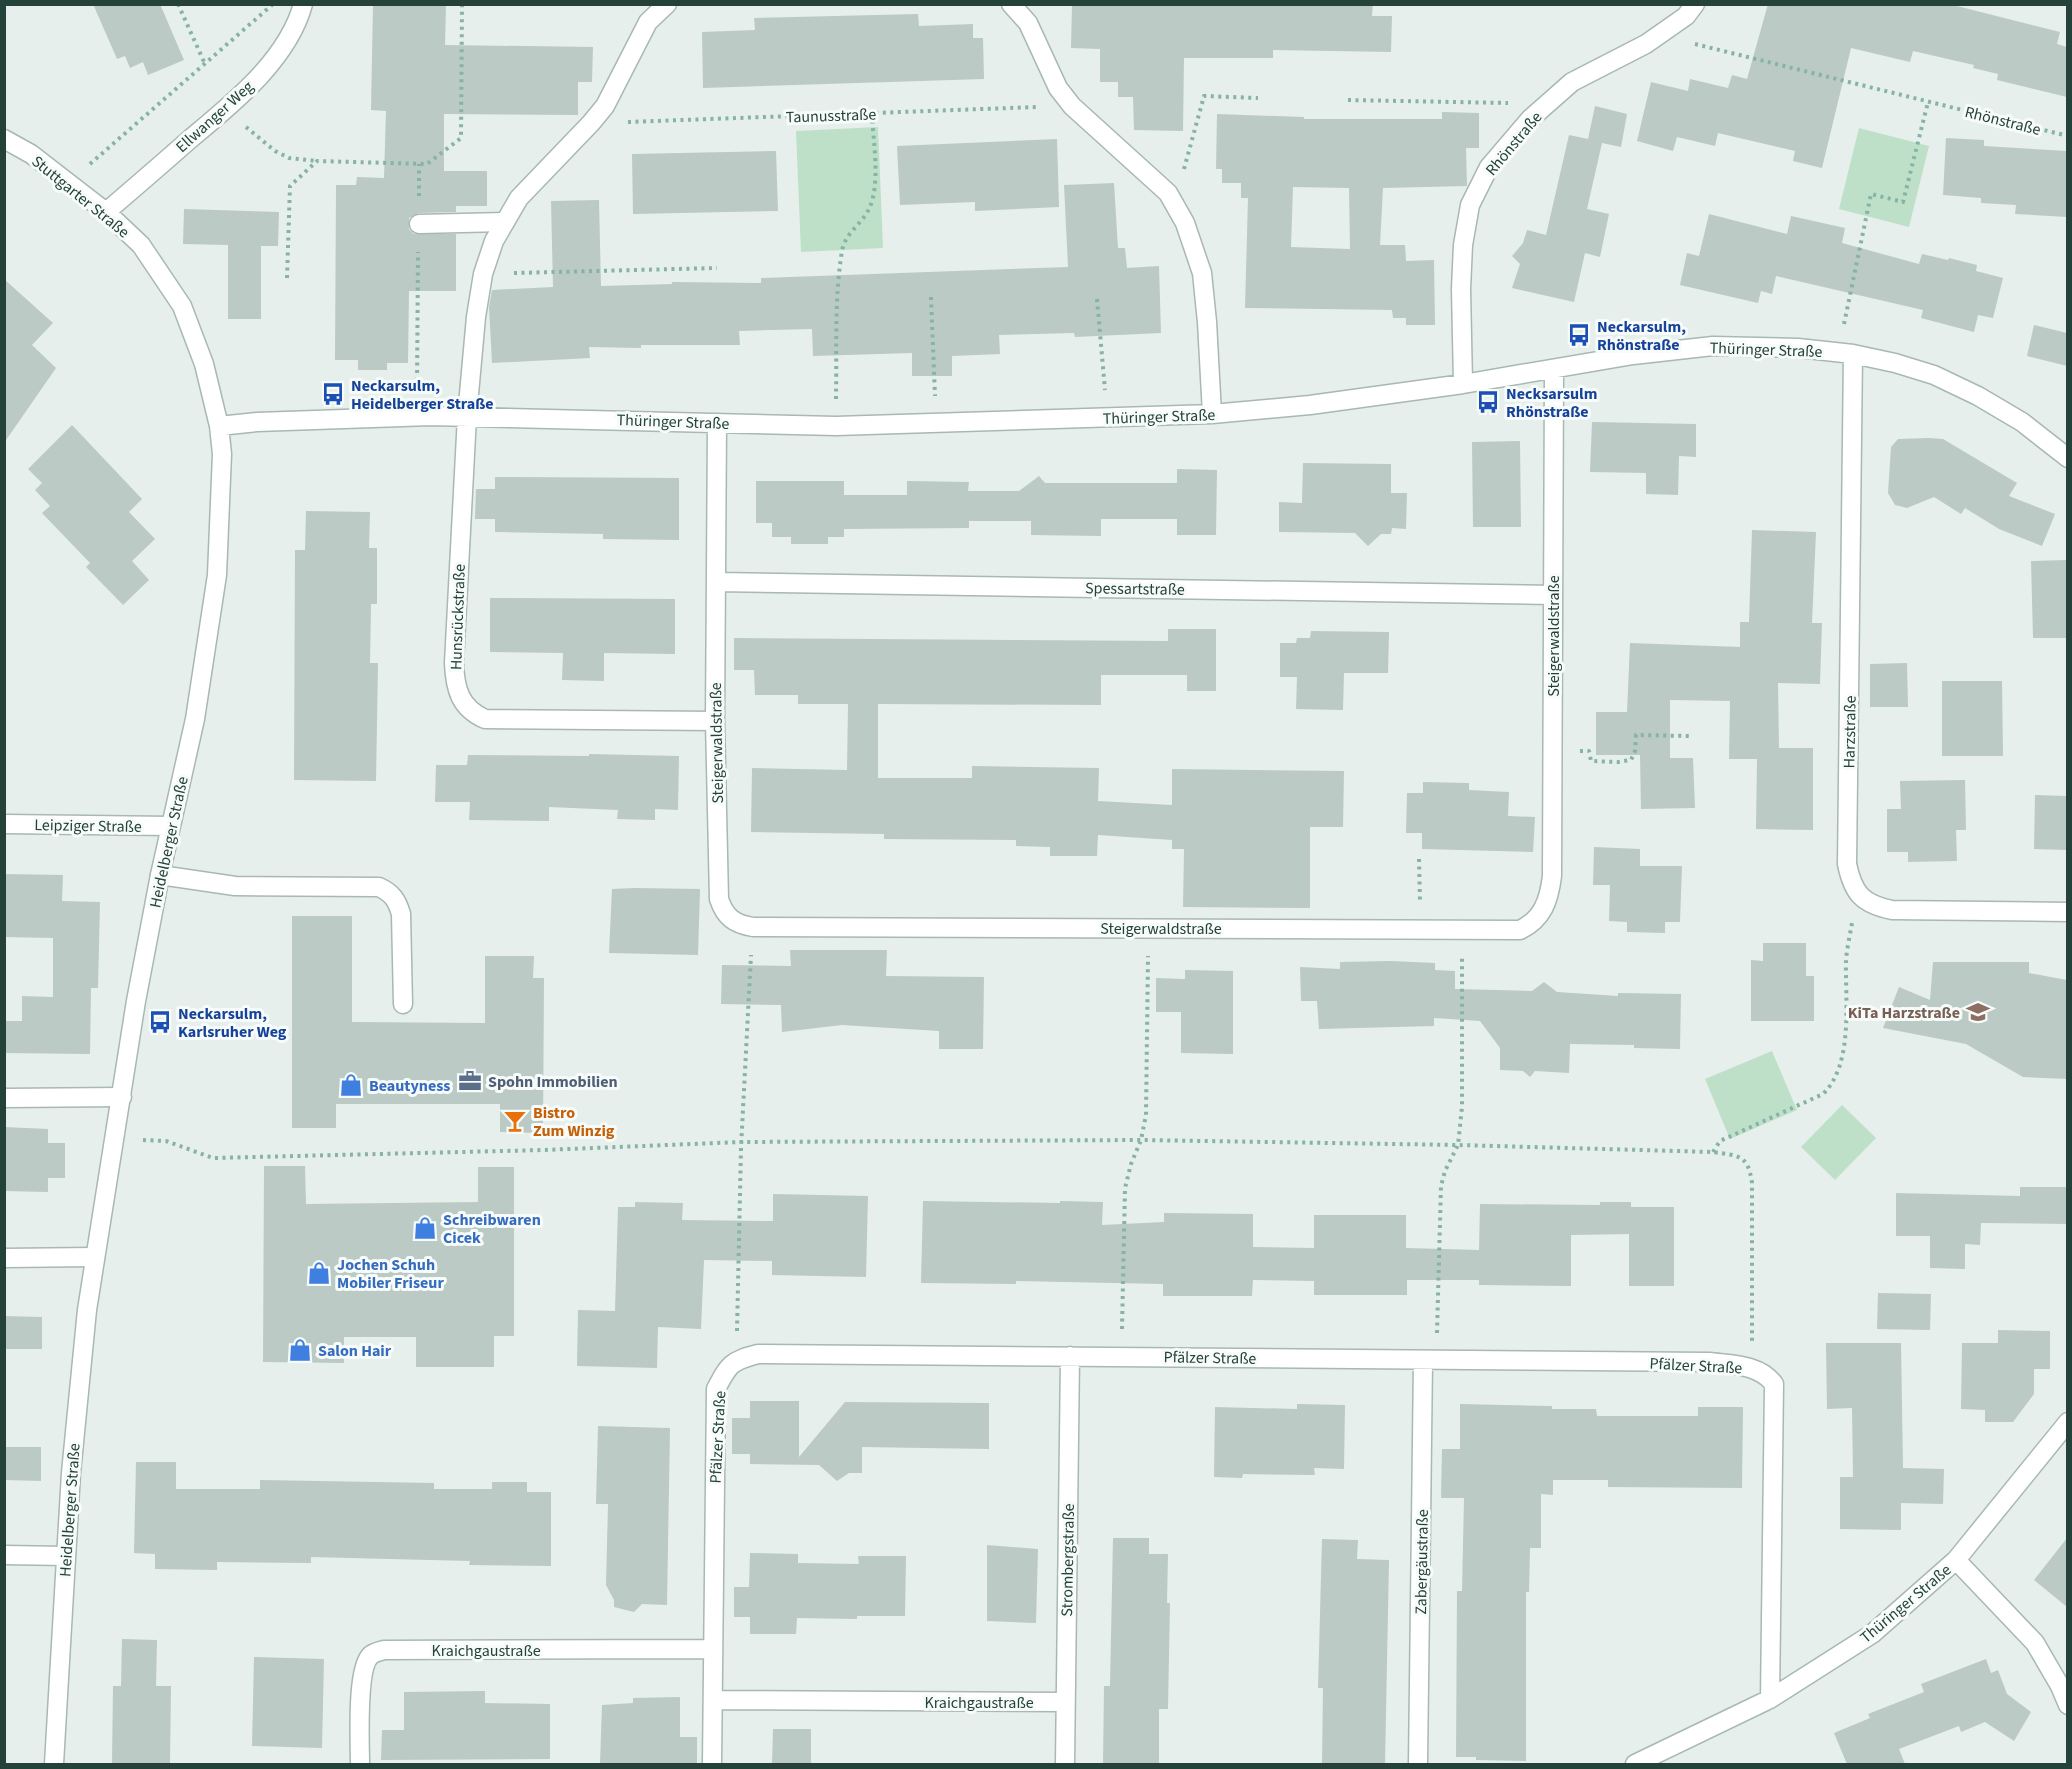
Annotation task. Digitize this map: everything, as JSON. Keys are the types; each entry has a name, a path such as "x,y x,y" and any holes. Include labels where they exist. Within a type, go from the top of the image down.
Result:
{"street":[{"name":"Ellwanger Weg","path":"106,212 225,110 278,55 299,18 303,4"},
{"path":"467,416 476,317 483,274 494,241 519,198 591,123 604,106 648,22 667,4"},
{"path":"1011,4 1028,22 1058,88 1072,105 1168,193 1185,223 1202,273 1212,414"},
{"name":"Rhönstraße","path":"1463,384 1461,289 1463,245 1470,205 1489,167 1530,119 1572,82 1660,35 1686,15 1695,4"},
{"name":"Stuttgarter Straße","path":"4,139 31,154 106,212 141,245 182,306 204,364 219,426"},
{"path":"419,224 505,222"},
{"name":"Thüringer Straße","path":"219,426 257,422 417,416 836,426 1212,414 1311,405 1463,384 1633,355 1713,346 1798,348 1845,353 1895,363 1934,375 1978,396 2022,422 2067,458"},
{"name":"Harzstraße","path":"1845,353 1847,864 1851,881 1862,897"},
{"name":"Steigerwaldstraße","path":"717,423 715,721 719,899 724,913 733,921 753,927 1520,930 1532,924 1543,911 1550,896 1552,876 1554,369"},
{"name":"Hunsrückstraße","path":"467,416 454,663 458,695 466,708 485,719 715,721"},
{"name":"Heidelberger Straße","path":"54,1764 78,1385 95,1257 136,1001 160,875 195,719 217,575 222,454 219,426"},
{"name":"Spessartstraße","path":"716,582 1553,595"},
{"name":"Leipziger Straße","path":"4,824 171,826"},
{"path":"160,875 235,886 379,887 389,892 398,901 401,914 403,1005"},
{"path":"1862,897 1873,906 1892,910 2067,912"},
{"path":"4,1098 122,1097"},
{"path":"4,1258 95,1257"},
{"name":"Pfälzer Straße","path":"712,1764 716,1389 726,1369 737,1360 758,1354 1709,1362 1752,1368 1768,1375 1774,1384 1770,1700"},
{"name":"Strombergstraße","path":"1065,1764 1070,1356"},
{"name":"Zabergäustraße","path":"1418,1764 1430,1360"},
{"name":"Thüringer Straße","path":"1635,1764 1770,1700 1872,1634 1956,1560 2067,1422"},
{"path":"4,1555 66,1556"},
{"path":"1956,1560 2035,1643 2060,1686 2067,1705"},
{"name":"Kraichgaustraße","path":"360,1764 361,1683 364,1666 371,1655 384,1650 713,1649"},
{"name":"Kraichgaustraße","path":"713,1700 1065,1702"}],"path":[{"path":"178,4 205,64"},
{"path":"68,183 273,4"},
{"path":"225,110 289,159 427,164 461,138 462,4"},
{"name":"Rhönstraße","path":"1660,35 2067,136"},
{"path":"1174,205 1204,96 1258,98"},
{"path":"1348,100 1548,103"},
{"path":"1845,353 1871,194 1903,202 1928,102"},
{"name":"Taunusstraße","path":"591,123 1072,105"},
{"path":"836,426 842,251 845,239 868,212 873,198 875,181 872,113"},
{"path":"287,278 290,186 317,161"},
{"path":"417,416 419,164"},
{"path":"483,274 717,268"},
{"path":"931,297 936,423"},
{"path":"1097,300 1107,418"},
{"path":"1552,751 1589,751 1591,760 1618,762 1631,760 1635,751 1636,735 1691,736"},
{"path":"1419,859 1420,930"},
{"path":"1713,1152 1720,1141 1823,1094 1832,1085 1839,1070 1844,1047 1846,956 1852,924 1862,897"},
{"path":"737,1360 741,1142 753,927"},
{"path":"1121,1356 1125,1188 1131,1164 1142,1140 1146,1115 1148,928"},
{"path":"1430,1360 1441,1186 1445,1171 1458,1145 1462,1107 1462,929"},
{"path":"166,1141 213,1158 544,1150 741,1142 1142,1140 1713,1152 1737,1156 1745,1160 1750,1168 1752,1183 1752,1368"}],"green space":[{"path":"878,127 883,248 801,252 796,131"},
{"path":"1859,128 1929,146 1909,227 1839,209"},
{"path":"1772,1051 1797,1110 1730,1139 1705,1079"},
{"path":"1842,1105 1876,1138 1835,1180 1801,1147"}],"building":[{"path":"93,4 160,4 184,60 148,75 143,62 130,68 125,56 117,59"},
{"path":"373,4 446,4 445,45 593,47 592,82 578,82 578,115 444,114 444,171 487,171 487,206 456,206 456,212 419,213 409,218 409,229 414,234 456,234 456,291 409,291 408,363 387,363 387,370 358,370 358,360 335,360 336,185 356,185 357,177 384,178 386,111 371,110"},
{"path":"1072,4 1373,4 1372,16 1392,16 1391,52 1273,50 1273,58 1184,58 1183,131 1134,130 1133,97 1118,97 1118,82 1100,82 1100,49 1071,48"},
{"path":"1768,4 1949,4 2060,32 2057,44 2067,47 2067,97 1997,80 1998,74 1973,68 1974,65 1913,51 1910,62 1851,48 1822,168 1793,161 1795,151 1718,133 1715,146 1677,137 1673,151 1637,141 1651,82 1688,91 1690,79 1728,88 1732,75 1747,79"},
{"path":"918,14 919,26 973,24 973,38 983,38 984,79 703,88 702,32 755,30 754,18"},
{"path":"1595,106 1627,114 1621,147 1602,143 1587,209 1609,214 1600,257 1585,253 1574,302 1512,288 1520,264 1512,256 1523,243 1527,230 1546,235 1569,135 1588,139"},
{"path":"1442,112 1479,113 1479,148 1466,148 1467,186 1383,188 1380,245 1405,245 1406,261 1434,260 1435,325 1406,325 1406,318 1393,318 1392,310 1245,308 1248,198 1241,198 1241,183 1222,183 1222,169 1216,169 1217,114 1304,117 1304,119 1442,119","holes":["1293,187 1349,188 1350,249 1291,247"]},
{"path":"1946,138 1984,140 1984,146 2067,151 2067,217 2015,214 2016,205 1981,203 1981,198 1943,195"},
{"path":"1057,139 1059,207 975,211 975,202 900,205 897,146"},
{"path":"776,151 778,211 633,214 632,154"},
{"path":"1114,183 1118,248 1125,248 1127,268 1159,266 1161,333 1075,337 1074,333 999,335 1000,354 952,356 952,376 912,376 912,353 813,356 812,329 739,331 740,345 589,347 590,358 492,363 489,307 492,290 553,287 551,201 599,200 601,286 672,284 672,282 761,283 761,278 1068,267 1064,185"},
{"path":"184,209 279,212 278,246 261,246 261,319 228,319 228,245 183,244"},
{"path":"1709,214 1787,234 1791,216 1845,228 1842,243 1919,264 1922,254 1977,265 1976,271 2003,278 1993,318 1978,315 1974,332 1921,318 1923,310 1776,276 1772,294 1761,291 1758,303 1680,285 1687,253 1699,256"},
{"path":"4,279 53,323 32,345 56,368 4,443"},
{"path":"2034,325 2067,333 2067,366 2027,356"},
{"path":"1592,422 1696,424 1696,457 1679,456 1678,495 1646,494 1646,473 1590,472"},
{"path":"72,425 142,499 129,512 155,539 132,561 149,580 123,605 86,567 90,563 42,513 50,506 35,490 42,483 28,469"},
{"path":"1898,439 1943,439 2017,483 2009,496 2055,514 2042,546 1999,529 1965,508 1961,514 1934,497 1907,508 1895,505 1888,493 1891,447"},
{"path":"1520,441 1521,527 1473,527 1472,442"},
{"path":"1303,463 1391,464 1391,493 1407,493 1406,529 1392,528 1391,534 1381,534 1368,546 1355,533 1279,532 1279,502 1302,503"},
{"path":"1177,469 1217,470 1216,535 1177,535 1177,519 1101,519 1101,536 1031,535 1031,521 969,521 969,528 844,529 844,537 828,537 828,544 791,544 791,537 772,537 772,523 756,523 756,481 844,481 844,495 907,495 907,481 969,482 968,491 1019,491 1039,476 1045,483 1177,483"},
{"path":"495,477 679,478 679,540 603,539 603,534 495,532 495,519 475,519 476,489 495,489"},
{"path":"306,511 370,512 369,548 377,548 377,604 371,604 370,663 378,663 376,781 294,780 295,550 305,550"},
{"path":"1752,530 1816,532 1812,623 1822,623 1820,684 1778,683 1779,748 1813,748 1813,830 1756,829 1757,759 1729,759 1730,701 1670,700 1670,758 1693,758 1695,808 1641,809 1640,755 1596,755 1596,712 1627,712 1630,643 1740,647 1740,622 1749,622"},
{"path":"2067,560 2067,638 2033,638 2031,561"},
{"path":"490,598 675,599 675,654 604,653 604,681 562,680 563,653 490,652"},
{"path":"1168,629 1216,629 1216,691 1187,691 1187,675 1101,675 1101,705 878,704 878,778 972,778 972,766 1099,768 1098,801 1172,805 1172,769 1344,771 1343,827 1310,827 1310,908 1183,907 1184,849 1172,849 1172,840 1098,835 1097,856 1050,856 1050,847 1016,846 1016,840 884,839 884,834 751,832 752,768 847,770 848,704 798,704 798,695 755,695 754,670 734,670 734,638 1168,641"},
{"path":"1311,631 1389,632 1388,673 1344,673 1343,710 1296,709 1297,677 1280,677 1280,643 1296,643 1297,638 1310,638"},
{"path":"1907,663 1908,707 1870,707 1870,664"},
{"path":"1942,681 2002,681 2003,756 1942,756"},
{"path":"589,754 679,756 678,810 655,809 655,820 617,819 618,810 549,807 549,821 469,820 470,802 435,802 436,765 467,765 468,755 589,756"},
{"path":"1965,780 1966,830 1956,830 1957,861 1908,862 1908,852 1887,852 1887,809 1901,809 1900,781"},
{"path":"1423,782 1469,783 1469,790 1509,792 1508,816 1535,817 1533,852 1422,849 1422,833 1406,833 1407,793 1423,793"},
{"path":"2035,795 2067,796 2067,850 2034,849"},
{"path":"1594,847 1640,849 1640,866 1682,866 1680,922 1665,922 1665,933 1627,932 1627,922 1609,921 1610,885 1593,885"},
{"path":"4,874 63,875 62,901 100,902 98,988 91,988 90,1054 4,1053 4,1021 22,1021 22,996 53,997 53,938 4,937"},
{"path":"612,889 700,889 698,955 609,953"},
{"path":"292,916 352,916 352,1022 485,1023 485,956 534,956 533,978 544,978 543,1133 500,1132 500,1104 336,1104 336,1128 292,1128"},
{"path":"1763,943 1806,943 1806,976 1814,976 1814,1021 1751,1021 1751,960 1763,961"},
{"path":"790,950 887,950 886,976 984,977 983,1049 939,1049 939,1031 842,1025 782,1032 781,1005 721,1004 722,965 791,966"},
{"path":"1340,962 1435,963 1435,970 1455,971 1455,989 1532,991 1544,982 1557,992 1618,996 1618,993 1681,994 1680,1049 1634,1048 1634,1045 1570,1044 1569,1073 1535,1071 1530,1077 1523,1071 1500,1070 1500,1048 1480,1021 1434,1018 1434,1026 1319,1029 1317,1001 1301,1001 1300,967 1340,969"},
{"name":"KiTa Harzstraße","path":"1933,962 2029,962 2029,973 2067,980 2067,1079 2023,1077 1966,1044 1883,1028 1899,987 1930,1000"},
{"path":"1185,970 1233,971 1233,1054 1181,1053 1181,1012 1156,1012 1156,978 1185,979"},
{"path":"4,1127 48,1129 48,1143 65,1143 65,1178 48,1178 48,1192 4,1191"},
{"path":"264,1166 305,1166 306,1204 478,1202 478,1167 514,1167 514,1336 494,1336 494,1367 416,1367 416,1337 344,1337 344,1363 263,1362"},
{"path":"2020,1187 2067,1187 2067,1224 1981,1223 1980,1245 1965,1244 1965,1269 1930,1268 1930,1236 1896,1236 1896,1193 2020,1196"},
{"path":"773,1194 868,1196 866,1277 772,1275 772,1261 704,1260 701,1329 658,1327 657,1368 577,1366 578,1310 615,1311 618,1207 635,1207 635,1202 683,1203 682,1220 773,1221"},
{"path":"923,1201 1103,1202 1102,1225 1164,1222 1164,1213 1253,1214 1253,1247 1314,1248 1314,1215 1406,1215 1406,1248 1479,1250 1480,1204 1600,1205 1600,1202 1631,1202 1631,1207 1674,1207 1674,1286 1629,1286 1629,1234 1571,1235 1571,1286 1479,1285 1479,1280 1407,1280 1407,1295 1314,1295 1314,1281 1253,1280 1252,1296 1163,1296 1163,1284 1016,1281 1016,1284 921,1283"},
{"path":"1878,1293 1931,1294 1930,1330 1877,1329"},
{"path":"4,1316 42,1317 42,1349 4,1349"},
{"path":"1998,1330 2050,1331 2050,1369 2034,1369 2034,1394 2013,1422 1985,1422 1985,1410 1961,1409 1962,1343 1998,1343"},
{"path":"1826,1343 1901,1343 1903,1468 1944,1469 1943,1504 1901,1503 1901,1530 1840,1529 1840,1477 1853,1477 1852,1408 1827,1409"},
{"path":"750,1401 799,1401 799,1457 845,1402 989,1403 989,1449 862,1447 862,1473 849,1473 837,1481 819,1465 750,1464 750,1454 732,1454 732,1418 750,1418"},
{"path":"1297,1404 1345,1405 1344,1469 1314,1468 1315,1475 1243,1474 1242,1478 1214,1477 1215,1407 1297,1409"},
{"path":"1460,1404 1596,1409 1597,1416 1698,1416 1698,1407 1743,1407 1742,1488 1608,1487 1608,1480 1553,1480 1553,1495 1541,1494 1541,1548 1530,1548 1529,1592 1526,1592 1526,1761 1476,1760 1476,1757 1456,1757 1457,1591 1462,1591 1464,1498 1441,1498 1442,1449 1460,1449"},
{"path":"598,1426 670,1428 667,1605 642,1604 634,1612 614,1607 614,1600 606,1585 608,1504 596,1504"},
{"path":"4,1447 41,1447 41,1481 4,1480"},
{"path":"136,1462 176,1462 176,1489 260,1489 260,1480 434,1483 434,1489 492,1489 492,1482 527,1482 527,1492 551,1492 551,1566 469,1565 470,1561 311,1557 311,1563 217,1562 217,1570 155,1569 155,1554 134,1553"},
{"path":"1113,1538 1149,1538 1149,1554 1168,1554 1167,1603 1170,1603 1168,1709 1159,1709 1159,1764 1103,1764 1104,1686 1110,1686"},
{"path":"2067,1538 2067,1607 2034,1580"},
{"path":"1322,1539 1358,1540 1357,1559 1389,1560 1385,1764 1322,1764 1323,1688 1318,1688"},
{"path":"987,1545 1038,1549 1036,1623 987,1621"},
{"path":"750,1553 798,1554 798,1563 859,1564 858,1556 906,1556 905,1616 857,1616 857,1619 797,1618 796,1634 750,1634 750,1617 734,1617 734,1587 749,1587"},
{"path":"122,1639 157,1640 156,1686 171,1686 170,1763 112,1763 113,1686 121,1686"},
{"path":"254,1657 324,1659 322,1748 252,1746"},
{"path":"1986,1659 1991,1673 1998,1670 2007,1694 2031,1712 2014,1741 1985,1722 1961,1732 1959,1726 1899,1749 1905,1764 1847,1764 1834,1733 1870,1718 1868,1714 1924,1692 1921,1684"},
{"path":"485,1691 485,1703 550,1704 550,1759 381,1760 382,1730 404,1730 404,1692"},
{"path":"680,1697 680,1737 697,1737 697,1764 600,1764 602,1705 633,1703 633,1698"},
{"path":"773,1729 811,1729 811,1764 772,1764"}],"place":[{"name":"Neckarsulm, Rhönstraße","path":"1579,335"},
{"name":"Neckarsulm, Heidelberger Straße","path":"333,394"},
{"name":"Necksarsulm Rhönstraße","path":"1488,402"},
{"name":"KiTa Harzstraße","path":"1978,1012"},
{"name":"Neckarsulm, Karlsruher Weg","path":"160,1022"},
{"name":"Spohn Immobilien","path":"470,1081"},
{"name":"Beautyness","path":"351,1085"},
{"name":"Bistro Zum Winzig","path":"515,1121"},
{"name":"Schreibwaren Cicek","path":"425,1228"},
{"name":"Jochen Schuh Mobiler Friseur","path":"319,1273"},
{"name":"Salon Hair","path":"300,1350"}]}
